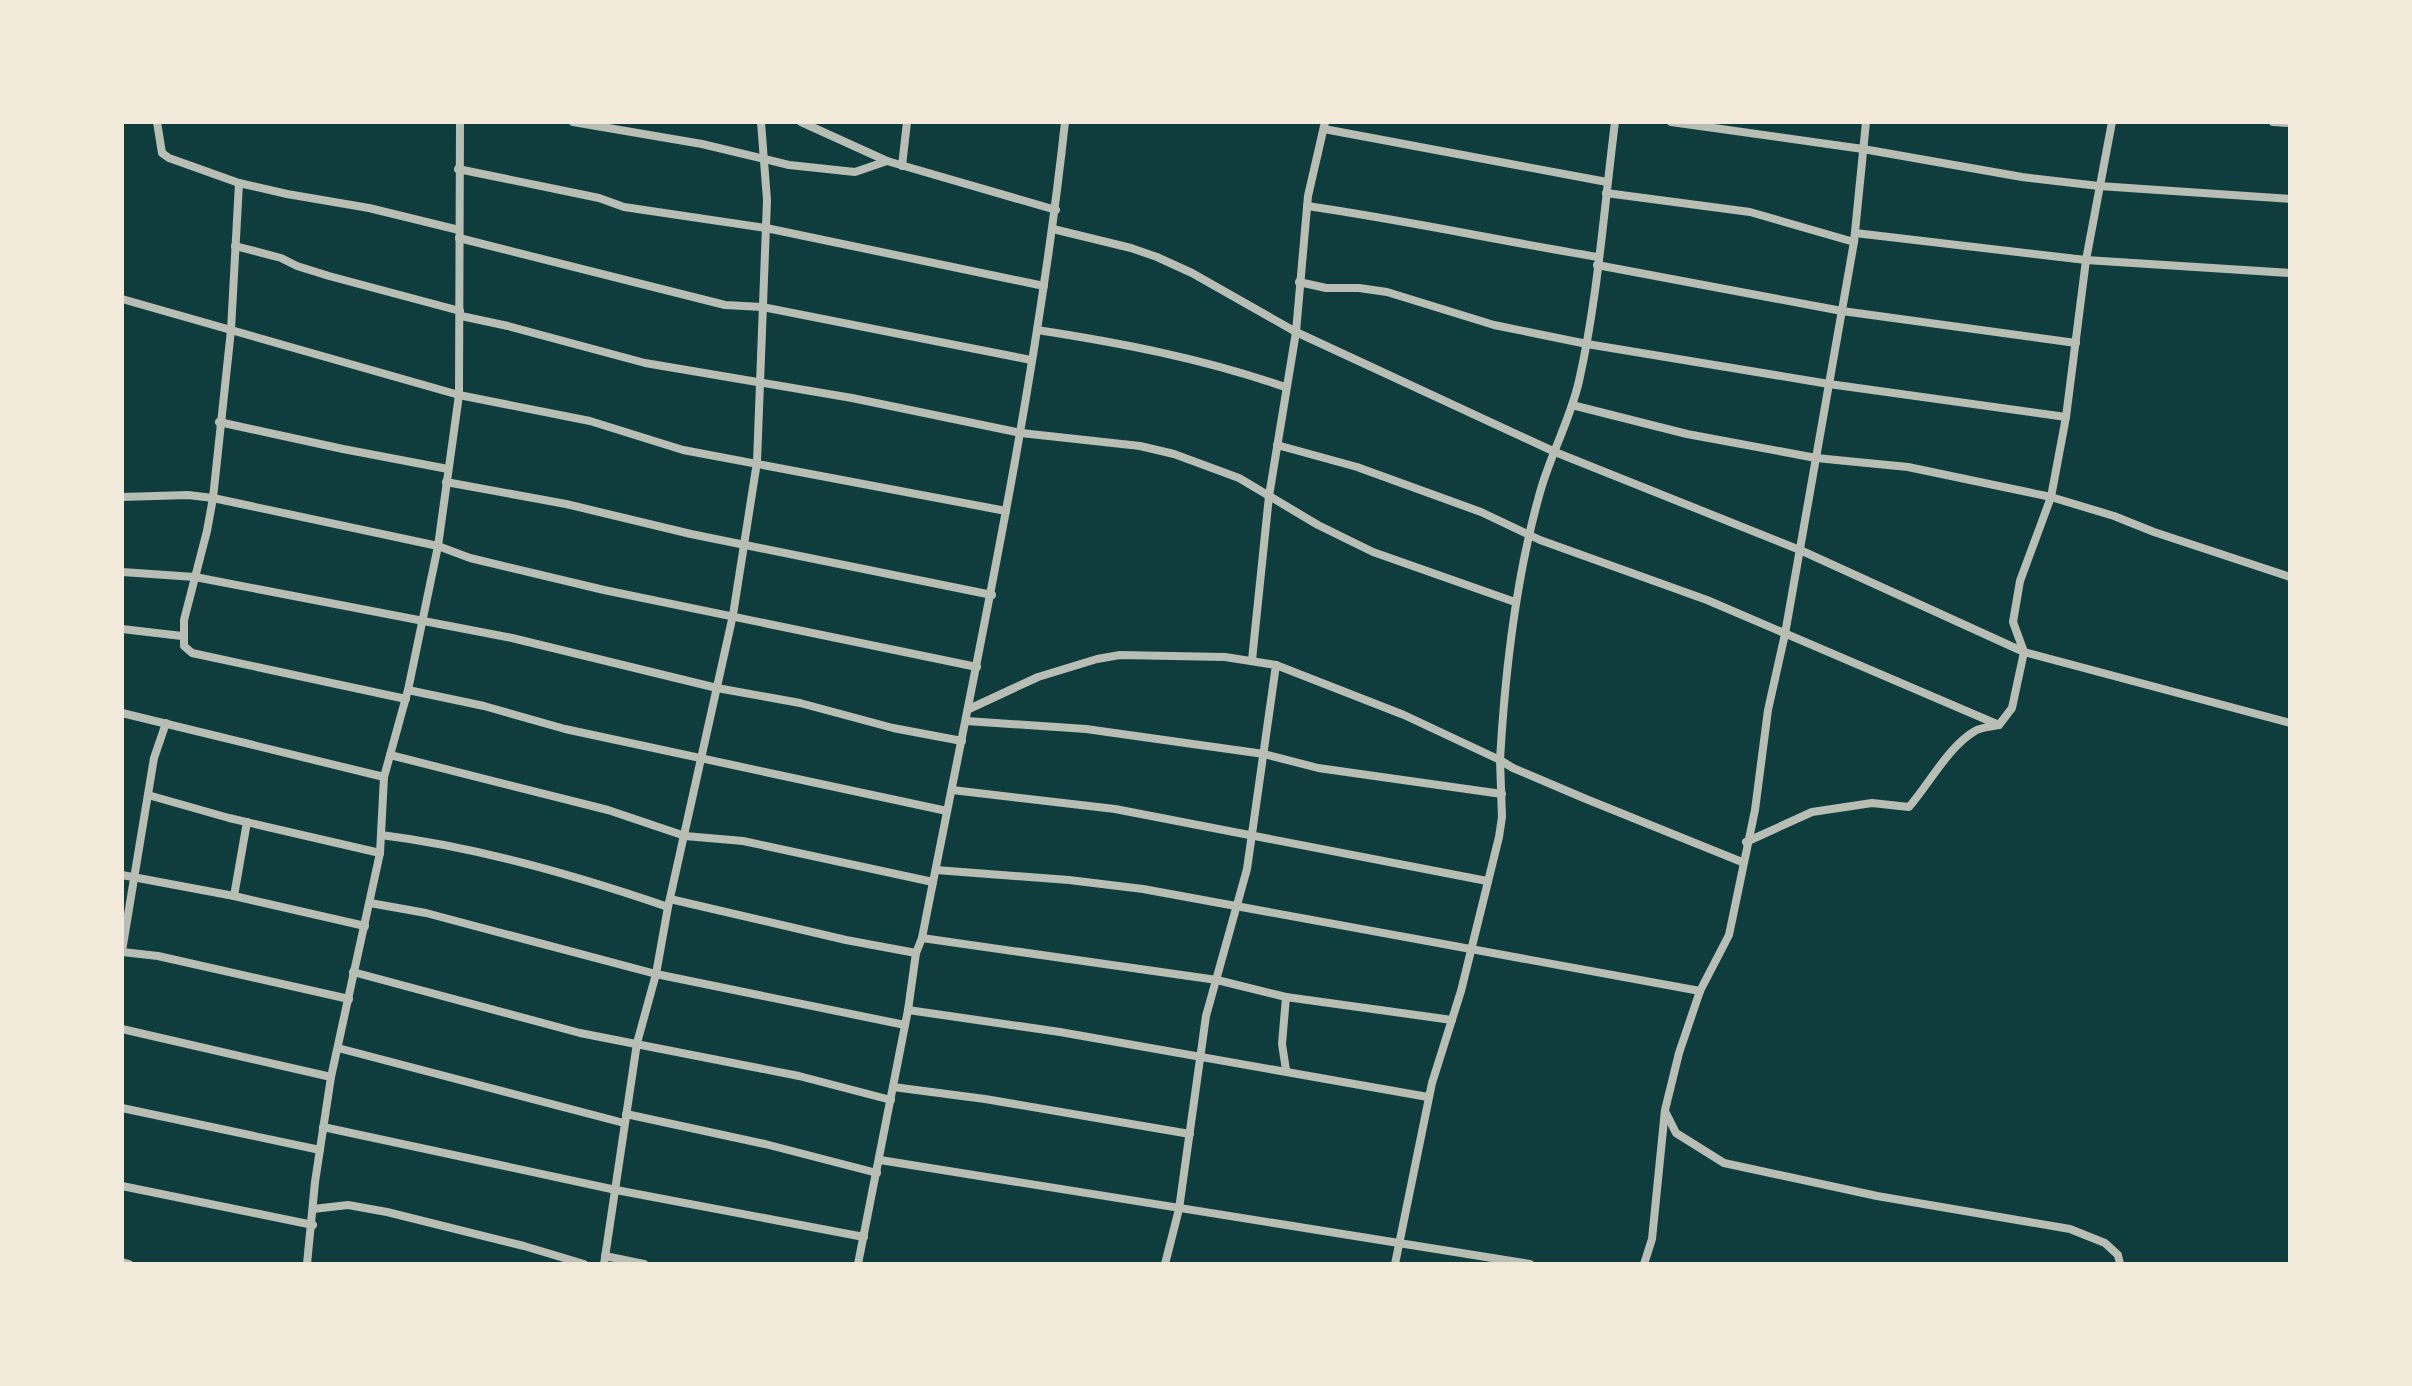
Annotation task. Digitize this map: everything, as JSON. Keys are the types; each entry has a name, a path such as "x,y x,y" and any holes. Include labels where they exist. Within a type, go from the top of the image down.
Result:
{"street":[{"path":"157,122 165,156 239,183 369,208 725,305 762,307 1031,360"},
{"path":"307,1264 331,1077 380,853 384,777 407,695 438,546 459,395 460,122"},
{"path":"573,122 702,144 764,160 855,172 887,161"},
{"path":"644,1264 605,1260 637,1043 656,974 733,615 757,462 767,200 761,122"},
{"path":"801,122 887,161 1056,210"},
{"path":"902,166 907,122"},
{"path":"858,1264 908,1010 916,953 922,938 992,595 1056,210 1065,122"},
{"path":"1395,1264 1428,1097 1452,1020 1499,837 1503,709 1515,602 1545,474 1572,405 1587,344 1615,122"},
{"path":"1671,122 1863,149 2022,177 2099,186 2290,199"},
{"path":"1644,1264 1649,1257 1652,1239 1665,1110 1679,1053 1700,991 1729,935 1759,788 1768,710 1785,634 1854,238 1866,122"},
{"path":"1746,842 1812,812 1872,803 1909,807 1930,783 1950,752 1976,730 1999,725 2012,708 2024,652 2013,622 2020,581 2051,497 2066,417 2086,260 2112,122"},
{"path":"2273,122 2290,123"},
{"path":"1252,660 1269,496 1296,332 1307,206 1324,126 1607,182"},
{"path":"458,169 599,198 624,207 766,228 1044,286"},
{"path":"239,183 231,330 213,498 182,636 185,649 192,653 407,695 701,759 795,776 947,811"},
{"path":"1606,193 1750,212 1854,238 2086,260 2290,273"},
{"path":"1307,206 1390,218 1842,311 2076,343"},
{"path":"1053,229 1157,257 1192,273 1296,332 1555,452 1800,550 2024,652 2290,723"},
{"path":"235,246 460,314 645,363 762,382 1021,433 1140,446 1174,454 1239,478 1373,552 1515,602"},
{"path":"1299,282 1326,288 1387,292 1494,325 1587,344 1829,384 2066,417"},
{"path":"122,299 459,395 590,421 683,450 1006,511"},
{"path":"1037,330 1126,343 1223,366 1285,387"},
{"path":"1572,405 1687,434 1816,458 1908,467 2051,497 2290,577"},
{"path":"219,422 448,469"},
{"path":"1277,445 1357,467 1481,512 1529,535 1707,600 1999,725"},
{"path":"446,482 566,504 744,545 992,595"},
{"path":"122,497 188,495 213,498 438,546 470,558 604,590 977,667"},
{"path":"122,572 195,577 512,638 717,688 800,703 893,728 962,741"},
{"path":"122,629 182,636"},
{"path":"969,709 1038,677 1120,655 1172,654 1252,660 1276,665 1404,715 1571,793 1742,862"},
{"path":"1165,1264 1179,1209 1206,1016 1238,907 1253,834 1276,665"},
{"path":"122,713 384,777"},
{"path":"966,721 1086,729 1264,754 1318,768 1502,794"},
{"path":"166,723 154,758 122,952 158,956 349,999"},
{"path":"390,755 608,810 685,836 743,841 933,882"},
{"path":"952,790 1115,809 1487,881"},
{"path":"148,795 380,853"},
{"path":"234,896 247,822"},
{"path":"381,835 426,840 669,903 916,953"},
{"path":"936,870 1143,889 1700,991"},
{"path":"122,875 234,896 365,926"},
{"path":"370,903 426,913 656,974 905,1025"},
{"path":"922,938 1217,980 1286,997 1452,1020"},
{"path":"353,972 580,1033 799,1076 891,1100"},
{"path":"1286,997 1282,1044 1286,1070"},
{"path":"908,1010 1060,1032 1428,1097"},
{"path":"122,1029 331,1077"},
{"path":"338,1048 625,1118 765,1144 877,1173"},
{"path":"893,1087 985,1099 1190,1134"},
{"path":"122,1108 320,1150"},
{"path":"1665,1110 1676,1133 1724,1163 1877,1196 2070,1229 2105,1243 2118,1255 2120,1264"},
{"path":"323,1127 616,1190 864,1237"},
{"path":"880,1160 1530,1264"},
{"path":"122,1186 313,1225"},
{"path":"313,1209 348,1205 387,1212 584,1264"},
{"path":"122,1262 129,1264"}]}
